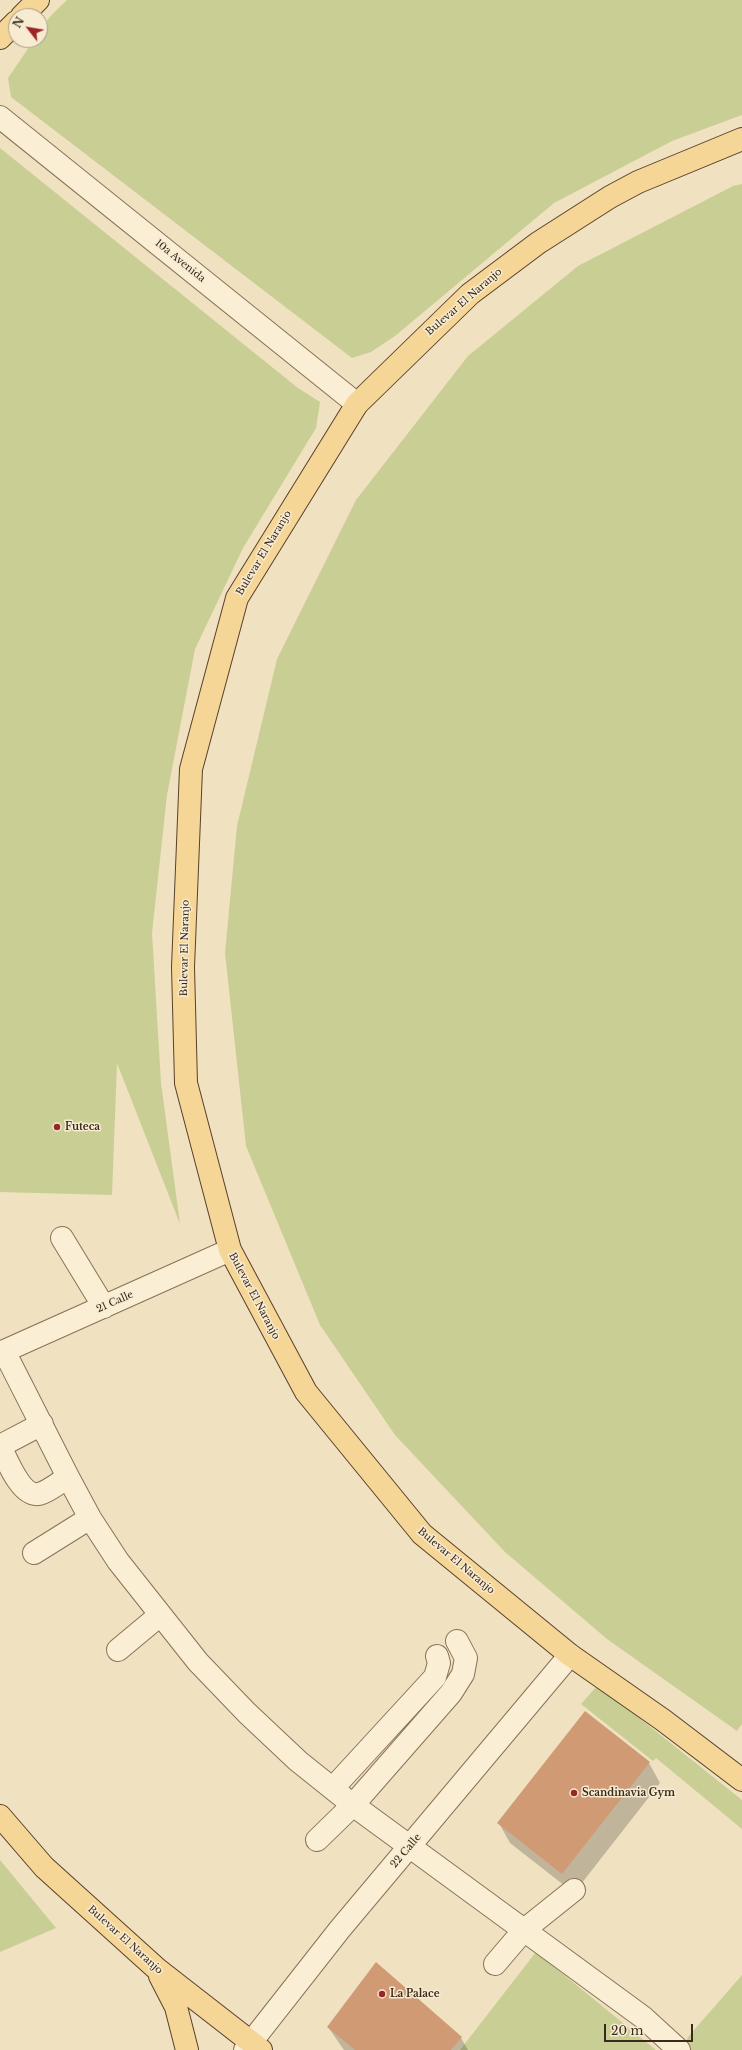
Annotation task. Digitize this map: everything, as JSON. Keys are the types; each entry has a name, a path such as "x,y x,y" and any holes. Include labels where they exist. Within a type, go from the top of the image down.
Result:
{"main road":[{"path":"30,8 38,0"},
{"path":"0,38 8,30"},
{"name":"Bulevar El Naranjo","path":"742,139 638,182 610,197 538,242 470,294 357,404 237,598 191,769 183,967 186,1083 230,1250 306,1392 422,1534 570,1655 663,1720 742,1780"},
{"name":"Bulevar El Naranjo","path":"0,1816 44,1867 157,1969 252,2047"},
{"path":"157,1969 176,2007 187,2050"}],"street":[{"name":"10a Avenida","path":"1,115 357,404"},
{"path":"62,1238 104,1307"},
{"name":"21 Calle","path":"2,1352 230,1250"},
{"path":"2,1352 42,1424 90,1518 118,1561 198,1662 246,1713 298,1761 353,1805 644,2018 679,2050"},
{"path":"42,1424 0,1446 22,1487 29,1493 39,1494 68,1477"},
{"path":"34,1553 90,1518"},
{"path":"118,1650 160,1615"},
{"path":"317,1840 353,1805 451,1693 463,1674 466,1658 457,1640"},
{"name":"22 Calle","path":"252,2047 340,1929 570,1655"},
{"path":"333,1788 436,1677 439,1663 437,1656"},
{"path":"495,1964 524,1930 574,1890"}],"green space":[{"path":"67,0 742,0 742,115 672,141 554,203 395,336 371,352 352,358 11,97 8,78 29,48 48,48 48,20"},
{"path":"0,148 298,388 320,402 316,428 243,548 195,649 167,795 152,933 161,1083 180,1224 117,1063 112,1195 0,1192"},
{"path":"742,184 742,1724 737,1731 607,1639 505,1552 395,1435 320,1325 246,1146 225,953 237,826 277,659 356,500 468,356 578,266 733,186"},
{"path":"598,1685 742,1800 742,1829 656,1758 653,1761 581,1704"},
{"path":"0,1860 56,1928 0,1952"},
{"path":"536,1952 656,2050 460,2050"},
{"path":"742,1975 742,2050 683,2050 688,2037"}],"building":[{"name":"Scandinavia Gym","path":"585,1711 650,1762 562,1874 497,1823"},
{"name":"La Palace","path":"376,1962 462,2037 451,2050 355,2050 327,2027"}],"place":[{"name":"Futeca","path":"57,1127"},
{"name":"Scandinavia Gym","path":"574,1793"},
{"name":"La Palace","path":"382,1994"}]}
